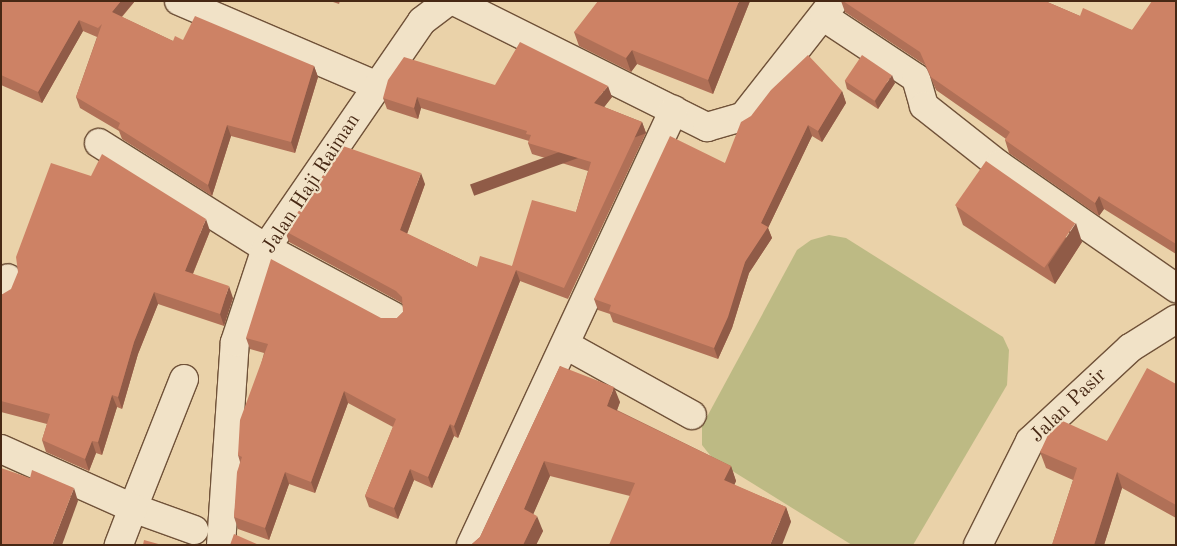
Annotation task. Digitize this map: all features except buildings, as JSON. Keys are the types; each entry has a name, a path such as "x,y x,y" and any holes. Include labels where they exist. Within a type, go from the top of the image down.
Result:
{"street":[{"path":"179,1 377,86"},
{"name":"Jalan Haji Raiman","path":"221,545 235,342 266,248 422,21 449,1"},
{"path":"454,1 707,127 742,117 829,9 916,78 924,106 1000,166 1176,288"},
{"path":"471,545 566,345 674,110"},
{"path":"99,143 266,248 393,316"},
{"name":"Jalan Pasir","path":"978,545 1030,441 1130,348 1176,320"},
{"path":"566,345 692,415"},
{"path":"119,545 184,379"},
{"path":"1,449 133,508 194,530"}],"shaded area":[{"path":"829,235 846,238 1003,337 1009,350 1007,385 913,545 852,545 713,459 702,445 702,426 797,250 811,240"}]}
